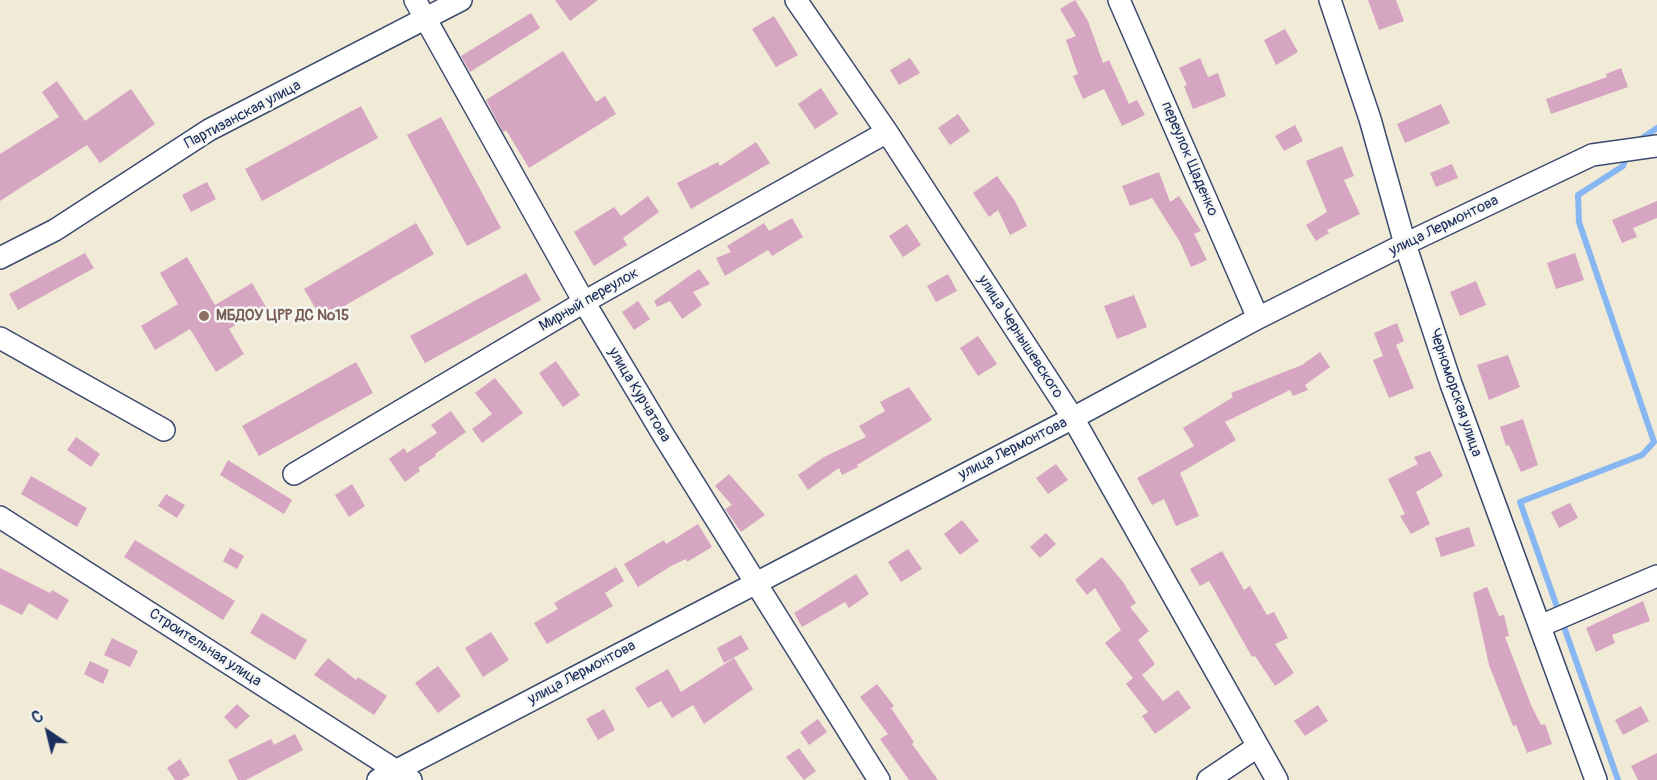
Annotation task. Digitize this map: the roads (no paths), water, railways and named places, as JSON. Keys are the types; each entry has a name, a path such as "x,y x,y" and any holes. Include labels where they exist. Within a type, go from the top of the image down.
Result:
{"street":[{"name":"улица Курчатова","path":"415,0 584,302 754,583 879,780"},
{"name":"Партизанская улица","path":"0,258 55,230 209,130 461,0"},
{"name":"улица Чернышевского","path":"796,0 887,132 1073,418 1277,780"},
{"name":"переулок Щаденко","path":"1119,0 1258,318"},
{"name":"Черноморская улица","path":"1330,0 1370,118 1405,244 1451,384 1554,620 1596,780"},
{"name":"Мирный переулок","path":"294,474 584,302 887,132"},
{"name":"улица Лермонтова","path":"395,777 754,583 1073,418 1258,318 1405,244 1592,155 1657,146"},
{"path":"0,338 164,430"},
{"name":"Строительная улица","path":"0,517 395,777"},
{"path":"1554,620 1657,576"},
{"path":"1208,780 1257,747"}],"waterway":[{"path":"1638,141 1657,128"},
{"path":"1618,780 1520,502 1642,455 1654,442 1579,222 1578,195 1623,166 1628,153"}],"place":[{"name":"МБДОУ ЦРР ДС №15","path":"204,316"}]}
